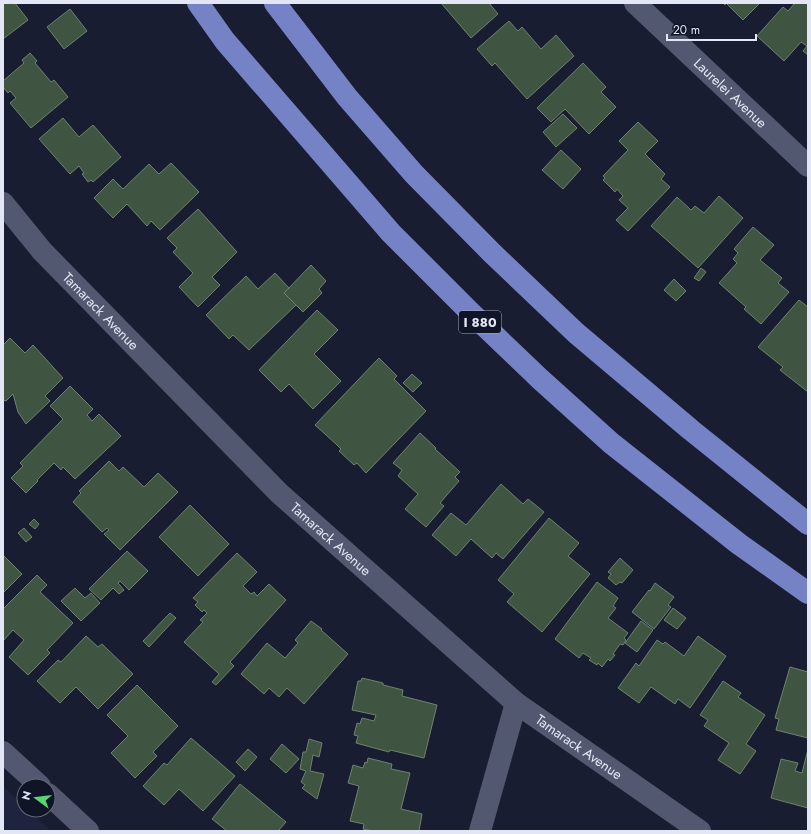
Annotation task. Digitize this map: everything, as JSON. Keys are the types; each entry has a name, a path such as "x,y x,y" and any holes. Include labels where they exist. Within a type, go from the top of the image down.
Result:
{"highway":[{"name":"I 880","path":"198,3 225,41 391,233 470,312 540,379 611,443 739,544 808,593"},
{"path":"275,3 347,98 414,174 492,253 576,333 691,430 808,524"}],"street":[{"name":"Laurelei Avenue","path":"635,3 808,166"},
{"name":"Tamarack Avenue","path":"3,203 42,251 279,493 516,703 700,831"},
{"path":"480,831 516,703"},
{"path":"3,752 31,778"},
{"path":"56,801 88,831"}],"shaded area":[{"path":"3,786 16,798 16,818 37,818 51,831 3,831"}],"building":[{"path":"3,3 15,3 28,20 3,39"},
{"path":"441,3 489,3 498,14 471,38"},
{"path":"726,3 760,3 743,20"},
{"path":"795,3 808,3 808,55 803,51 807,46 801,42 784,61 757,36 783,7 788,11"},
{"path":"70,9 87,31 64,49 47,27"},
{"path":"509,21 518,31 522,27 541,49 556,35 574,56 527,99 495,63 492,66 477,49"},
{"path":"30,53 37,61 35,63 51,82 54,80 68,97 31,128 10,103 16,98 10,91 8,93 3,87 3,81 24,63 22,60"},
{"path":"583,63 606,87 601,92 616,107 589,134 565,109 551,122 537,108"},
{"path":"563,114 577,128 556,147 543,132"},
{"path":"63,118 79,137 93,125 121,157 93,182 91,180 88,182 82,174 84,173 79,166 70,174 39,139"},
{"path":"638,122 658,141 645,154 665,174 661,179 670,187 628,231 616,220 628,208 619,200 623,196 617,189 615,192 603,180 605,178 603,176 628,150 619,141"},
{"path":"561,150 581,169 563,189 542,170"},
{"path":"171,163 199,192 160,230 151,221 147,226 127,204 113,218 94,198 113,179 123,189 149,164 159,174"},
{"path":"719,196 743,218 698,268 651,226 677,197 691,210 695,206 704,213"},
{"path":"198,209 237,252 212,277 220,285 198,307 179,287 193,273 173,252 177,248 167,238"},
{"path":"753,227 774,245 760,260 782,278 778,283 789,292 761,324 744,309 746,307 719,283 737,263 733,259 738,253 734,249"},
{"path":"311,265 326,281 319,289 322,293 303,312 284,293"},
{"path":"701,268 706,272 699,281 694,278"},
{"path":"275,273 289,288 284,293 296,305 249,350 233,335 229,339 206,315 246,276 258,289"},
{"path":"674,279 686,291 676,301 664,290"},
{"path":"799,300 808,307 808,392 780,370 783,367 758,347"},
{"path":"317,310 338,330 314,354 341,381 313,409 289,384 281,392 259,370"},
{"path":"10,338 25,353 33,345 63,378 45,396 50,401 26,424 18,412 13,394 6,401 3,400 3,345"},
{"path":"379,358 397,376 394,379 426,411 366,473 357,463 354,465 339,451 341,449 315,425"},
{"path":"412,374 422,383 413,392 403,383"},
{"path":"70,386 93,409 87,415 92,421 99,414 121,436 75,479 63,467 61,470 54,463 26,493 11,478 23,466 20,463 63,419 50,406"},
{"path":"420,433 460,472 455,477 459,481 440,503 444,506 426,527 405,509 418,494 398,476 402,470 393,463"},
{"path":"109,461 119,471 123,467 144,487 158,473 178,492 120,550 104,534 109,530 107,528 102,532 73,502 81,493 79,491"},
{"path":"501,484 523,504 528,499 544,512 503,559 496,553 492,558 471,539 456,556 432,535 451,513 466,525"},
{"path":"190,505 229,544 198,576 159,537"},
{"path":"549,518 579,543 568,556 590,574 542,632 507,602 514,594 498,580"},
{"path":"34,519 39,524 35,529 29,524"},
{"path":"24,528 32,537 26,542 18,533"},
{"path":"127,551 148,571 129,590 120,581 118,583 124,590 119,594 113,588 101,600 89,589"},
{"path":"237,553 257,572 243,586 251,594 254,592 257,596 269,584 286,600 230,662 234,666 216,685 212,682 219,674 184,642 203,622 200,620 207,613 204,610 202,612 195,605 198,602 193,598"},
{"path":"3,555 22,574 3,593"},
{"path":"620,558 633,570 622,583 620,582 616,585 608,578 611,574 608,572"},
{"path":"37,575 47,585 40,592 73,623 47,650 50,653 28,675 9,657 24,640 13,630 3,641 3,609"},
{"path":"597,582 618,598 613,606 616,608 608,618 628,633 624,638 626,640 623,645 620,644 613,654 615,655 610,661 608,659 602,667 598,663 597,665 589,660 591,658 583,653 579,658 555,639"},
{"path":"655,583 674,597 668,605 671,607 654,629 632,612"},
{"path":"75,588 85,598 91,593 100,603 81,621 61,601"},
{"path":"673,608 686,618 677,629 664,620"},
{"path":"170,613 176,618 149,647 143,641"},
{"path":"311,621 322,629 321,630 348,654 304,704 287,688 279,697 269,688 264,694 241,674 267,643 285,658 298,643 295,640"},
{"path":"641,621 653,630 637,652 625,643"},
{"path":"86,636 98,647 102,644 133,674 98,709 76,687 60,703 37,681 58,660 61,662"},
{"path":"698,636 726,656 690,708 678,699 675,704 651,687 639,703 618,688 636,663 639,666 657,640 663,644 665,642 684,656"},
{"path":"790,667 808,672 808,738 776,730 779,719 775,718"},
{"path":"362,678 403,690 402,696 437,705 424,758 390,750 389,752 356,743 358,736 354,735 357,723 360,724 362,718 374,721 376,715 352,710 358,681 361,681"},
{"path":"723,681 741,693 738,697 765,715 746,744 756,751 740,774 718,760 729,743 704,726 708,720 700,715"},
{"path":"137,685 178,726 153,752 157,756 135,778 111,753 128,736 107,715"},
{"path":"191,738 235,776 203,811 179,789 164,805 143,786 164,763 167,765"},
{"path":"309,739 322,743 319,757 313,755 310,771 324,774 317,799 302,788 305,785 301,782 306,771 300,769 303,752 306,752"},
{"path":"282,744 299,759 286,773 270,759"},
{"path":"248,749 257,757 245,771 236,762"},
{"path":"808,749 808,808 771,798 781,759 798,763 795,771 802,773"},
{"path":"368,758 392,764 391,769 410,773 401,809 422,814 419,831 373,831 363,829 364,824 350,821 359,786 348,783 353,765 363,768 365,762 367,763"},
{"path":"240,784 286,822 278,831 227,831 212,819"}]}
